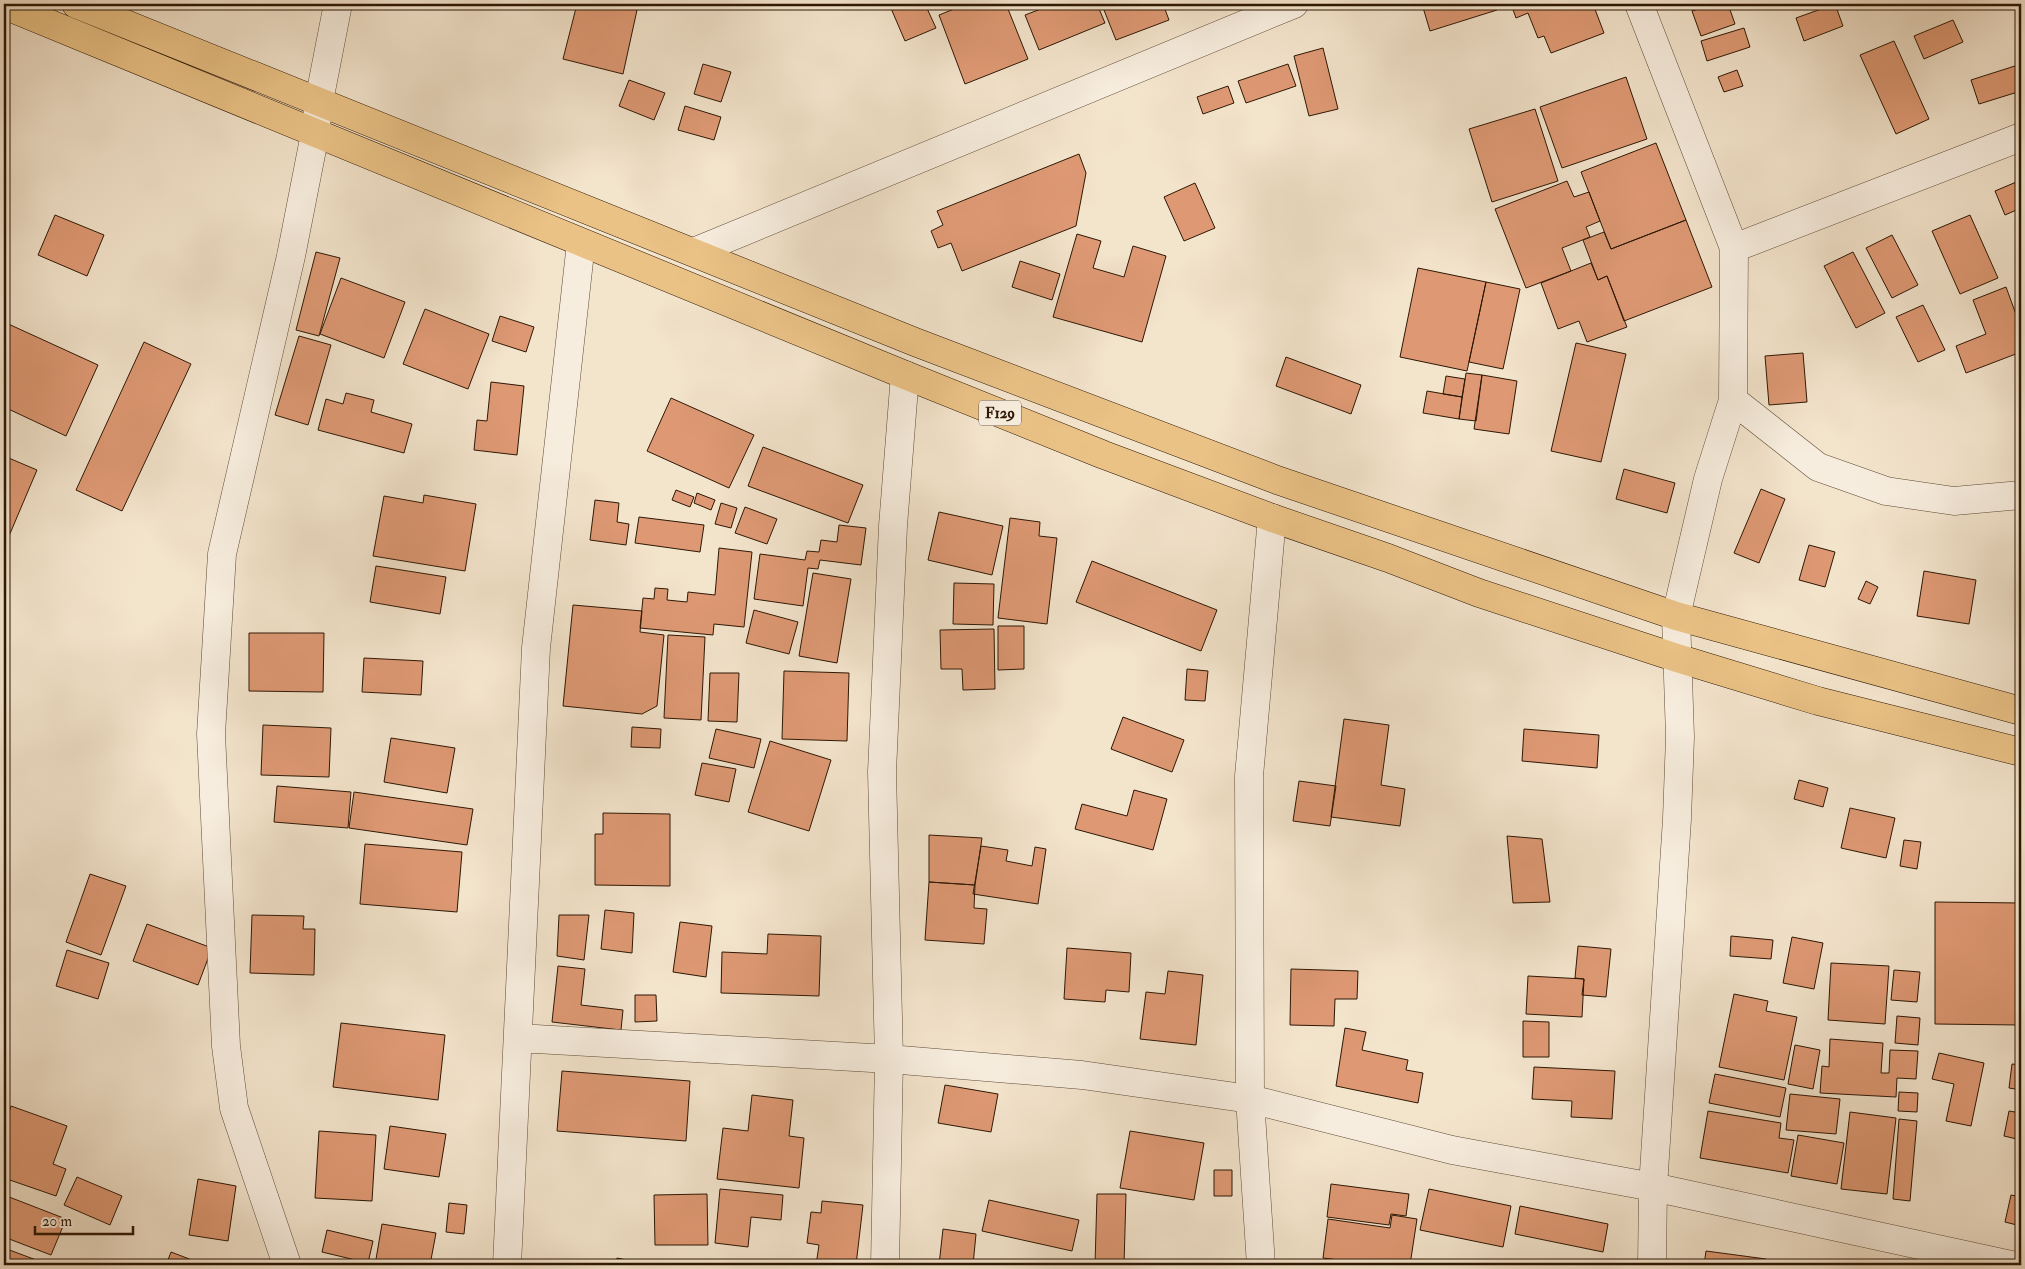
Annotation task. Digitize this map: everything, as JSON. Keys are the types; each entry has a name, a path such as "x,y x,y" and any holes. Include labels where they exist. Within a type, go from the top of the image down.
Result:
{"main road":[{"name":"F129","path":"76,4 915,342 1277,480 1676,616 2021,711"},
{"name":"F129","path":"4,5 905,375 1104,455 1272,518 1388,558 1478,593 1677,658 1818,701 2021,752"}],"street":[{"path":"287,1265 234,1108 226,1046 211,734 222,554 291,256 316,134 319,101 338,4"},
{"path":"694,252 1294,4"},
{"path":"1639,4 1734,248 1733,400 1708,479 1676,616 1680,737 1677,819 1653,1187 1652,1265"},
{"path":"1734,248 2021,137"},
{"path":"507,1265 536,648 581,243"},
{"path":"885,1265 889,1059 882,772 893,526 905,375"},
{"path":"1733,400 1818,467 1886,491 1954,501 2021,495"},
{"path":"1261,1265 1250,1099 1249,776 1272,518"},
{"path":"518,1038 889,1059 1082,1075 1250,1099 1452,1150 1653,1187 2010,1265"}],"building":[{"path":"577,4 614,4 637,10 623,74 563,59"},
{"path":"895,4 925,4 936,28 905,41 890,6"},
{"path":"967,4 1006,4 1028,59 965,84 939,15"},
{"path":"1054,4 1097,4 1105,23 1039,50 1025,15"},
{"path":"1163,4 1169,20 1116,40 1102,5"},
{"path":"1422,4 1495,4 1497,10 1430,31"},
{"path":"1511,4 1593,4 1604,33 1551,53 1544,36 1538,38 1528,13 1516,18"},
{"path":"1713,4 1728,4 1735,24 1701,36 1692,11"},
{"path":"1835,4 1843,26 1804,41 1796,18"},
{"path":"1953,20 1963,42 1924,59 1914,36"},
{"path":"1744,28 1750,47 1707,61 1701,41"},
{"path":"1894,41 1929,119 1896,134 1860,55"},
{"path":"1323,48 1338,109 1309,116 1294,56"},
{"path":"703,64 731,72 721,102 694,94"},
{"path":"1288,64 1296,86 1246,103 1238,81"},
{"path":"2018,65 2021,76 2021,91 1979,104 1971,80"},
{"path":"1737,70 1743,86 1724,92 1718,77"},
{"path":"1626,77 1647,139 1562,168 1540,107"},
{"path":"629,80 665,93 654,120 619,106"},
{"path":"1228,86 1234,103 1203,114 1197,97"},
{"path":"685,106 721,117 714,140 678,130"},
{"path":"1535,109 1558,181 1492,202 1469,129"},
{"path":"1656,143 1686,220 1611,249 1581,172"},
{"path":"1079,154 1086,173 1076,226 962,271 951,243 938,248 931,231 943,225 937,211"},
{"path":"2021,180 2021,208 2005,215 1995,191"},
{"path":"1567,181 1574,197 1589,192 1600,221 1586,227 1590,237 1562,248 1571,271 1526,288 1495,209"},
{"path":"1195,183 1215,228 1184,241 1164,197"},
{"path":"55,215 104,235 87,276 38,255"},
{"path":"1970,215 1998,278 1960,294 1932,231"},
{"path":"1686,220 1712,287 1624,321 1607,276 1598,280 1583,240 1604,232 1611,249"},
{"path":"1077,234 1101,241 1093,268 1124,277 1133,246 1166,256 1142,342 1053,317"},
{"path":"1892,235 1918,285 1892,298 1866,248"},
{"path":"316,252 340,258 319,336 296,330"},
{"path":"1853,252 1885,313 1856,328 1824,266"},
{"path":"1020,261 1060,274 1052,300 1012,287"},
{"path":"1591,263 1598,280 1607,276 1627,327 1587,342 1579,321 1558,329 1541,283"},
{"path":"1418,268 1486,282 1467,371 1400,357"},
{"path":"341,278 405,302 384,358 320,334"},
{"path":"1486,282 1520,289 1503,369 1469,362"},
{"path":"2006,287 2021,328 2021,352 1966,373 1956,346 1986,334 1973,300"},
{"path":"1923,305 1945,350 1918,362 1896,317"},
{"path":"425,309 489,334 468,389 403,364"},
{"path":"500,316 534,327 526,352 492,341"},
{"path":"4,322 98,365 66,436 4,407"},
{"path":"299,336 331,345 308,425 275,415"},
{"path":"144,342 191,364 122,511 76,490"},
{"path":"1576,343 1626,354 1601,462 1551,451"},
{"path":"1803,353 1807,402 1769,405 1765,356"},
{"path":"1286,357 1361,385 1351,414 1276,386"},
{"path":"1466,373 1482,375 1476,421 1459,419"},
{"path":"1482,375 1517,381 1509,434 1474,429"},
{"path":"1446,376 1465,379 1462,397 1443,394"},
{"path":"491,382 524,386 517,455 474,450 477,420 487,421"},
{"path":"1427,391 1462,397 1459,419 1423,413"},
{"path":"346,393 374,400 371,412 412,424 404,453 318,430 326,399 343,404"},
{"path":"671,398 754,435 729,488 647,451"},
{"path":"763,447 863,485 848,523 748,486"},
{"path":"4,456 37,470 9,536 4,534"},
{"path":"1624,469 1675,483 1667,513 1616,499"},
{"path":"1761,489 1785,499 1759,563 1734,553"},
{"path":"676,490 694,497 690,507 672,500"},
{"path":"697,493 715,500 711,510 694,503"},
{"path":"424,495 476,504 465,571 373,556 384,496 423,503"},
{"path":"595,500 619,503 617,522 629,524 626,545 590,540"},
{"path":"721,503 737,508 731,528 715,524"},
{"path":"745,507 777,519 767,544 735,533"},
{"path":"939,512 1003,526 992,575 928,560"},
{"path":"639,517 704,525 700,552 635,543"},
{"path":"1010,518 1040,522 1039,536 1057,538 1047,624 998,618"},
{"path":"839,525 866,528 861,565 820,560 818,569 808,568 803,606 754,599 760,554 805,560 807,551 819,552 821,540 837,542"},
{"path":"1809,545 1835,552 1825,587 1799,580"},
{"path":"719,548 752,552 744,627 714,624 713,635 640,628 643,598 654,599 655,588 668,589 667,600 687,602 688,592 715,595"},
{"path":"1092,561 1217,610 1201,651 1076,602"},
{"path":"376,566 446,577 440,614 370,602"},
{"path":"1924,571 1976,580 1969,624 1917,616"},
{"path":"813,573 851,579 837,663 799,656"},
{"path":"1866,581 1878,587 1870,604 1858,599"},
{"path":"954,583 994,584 993,625 953,624"},
{"path":"573,605 642,611 640,632 664,635 657,706 642,714 563,706"},
{"path":"754,610 798,622 789,654 746,643"},
{"path":"998,626 1024,626 1024,669 998,670"},
{"path":"994,629 995,689 963,690 962,669 941,669 940,630"},
{"path":"249,633 324,633 323,692 249,691"},
{"path":"668,635 705,637 701,720 664,718"},
{"path":"364,658 423,661 421,695 362,692"},
{"path":"1187,669 1208,671 1205,701 1185,700"},
{"path":"784,671 849,673 847,741 782,739"},
{"path":"710,673 739,673 737,722 708,721"},
{"path":"1123,717 1184,740 1172,772 1111,749"},
{"path":"1344,719 1389,725 1381,785 1405,789 1400,826 1331,817"},
{"path":"263,725 331,728 329,777 261,775"},
{"path":"632,727 661,729 660,748 631,747"},
{"path":"716,729 761,739 754,768 709,758"},
{"path":"1524,729 1599,735 1597,768 1522,761"},
{"path":"391,738 455,748 447,793 384,782"},
{"path":"770,741 831,760 809,831 748,812"},
{"path":"702,763 736,769 729,802 695,795"},
{"path":"1799,780 1828,788 1823,807 1794,799"},
{"path":"1299,781 1336,786 1330,826 1293,821"},
{"path":"277,786 351,792 348,828 274,822"},
{"path":"1134,790 1167,799 1153,850 1075,829 1082,804 1127,816"},
{"path":"354,792 473,809 467,845 349,828"},
{"path":"1850,808 1895,818 1886,858 1841,848"},
{"path":"603,813 670,814 670,886 595,885 595,834 603,834"},
{"path":"929,835 982,838 975,885 929,882"},
{"path":"1507,836 1542,839 1550,902 1513,903"},
{"path":"1904,840 1921,842 1917,869 1900,866"},
{"path":"365,844 462,852 457,912 360,904"},
{"path":"981,846 1008,850 1006,861 1032,866 1035,847 1046,849 1038,904 973,894"},
{"path":"90,874 126,886 101,955 66,942"},
{"path":"929,882 975,885 974,908 987,909 984,944 925,940"},
{"path":"1935,902 2021,903 2021,1025 1935,1024"},
{"path":"605,910 634,913 632,953 601,949"},
{"path":"252,915 304,916 303,929 315,929 314,975 250,973"},
{"path":"559,915 589,915 584,960 557,956"},
{"path":"680,922 712,926 706,977 673,972"},
{"path":"147,924 212,948 198,985 133,961"},
{"path":"768,934 821,936 819,996 721,993 722,952 767,954"},
{"path":"1731,936 1773,940 1771,959 1730,956"},
{"path":"1792,937 1823,943 1814,989 1783,983"},
{"path":"1578,946 1611,949 1606,997 1582,995 1584,979 1575,978"},
{"path":"1067,948 1131,953 1129,992 1106,990 1105,1002 1064,999"},
{"path":"67,950 109,963 98,999 56,986"},
{"path":"1831,963 1889,966 1885,1024 1828,1020"},
{"path":"558,966 585,969 581,1005 623,1010 621,1030 552,1022"},
{"path":"1291,969 1358,971 1357,999 1335,999 1334,1026 1290,1025"},
{"path":"1894,970 1920,972 1917,1002 1891,1000"},
{"path":"1168,971 1203,975 1196,1045 1140,1039 1146,992 1165,994"},
{"path":"1528,976 1584,979 1582,1017 1526,1014"},
{"path":"1734,994 1768,1001 1766,1011 1797,1017 1784,1080 1719,1067"},
{"path":"635,995 656,995 657,1021 635,1022"},
{"path":"1897,1016 1920,1018 1918,1045 1895,1043"},
{"path":"1523,1021 1549,1022 1549,1057 1523,1057"},
{"path":"341,1023 445,1035 438,1100 333,1087"},
{"path":"1345,1028 1366,1032 1362,1050 1408,1060 1406,1070 1423,1073 1418,1103 1336,1086"},
{"path":"1830,1039 1883,1043 1881,1073 1889,1073 1890,1050 1918,1051 1916,1079 1897,1078 1896,1097 1820,1093 1822,1066 1829,1067"},
{"path":"1795,1045 1820,1050 1813,1089 1788,1084"},
{"path":"1939,1053 1984,1063 1971,1126 1946,1121 1954,1084 1932,1079"},
{"path":"2012,1064 2021,1065 2021,1090 2009,1088"},
{"path":"1534,1067 1615,1071 1612,1119 1571,1117 1572,1101 1532,1099"},
{"path":"562,1071 690,1081 686,1141 557,1131"},
{"path":"1715,1074 1786,1088 1780,1117 1709,1103"},
{"path":"945,1085 998,1094 991,1132 938,1123"},
{"path":"1899,1092 1918,1093 1917,1112 1898,1111"},
{"path":"1790,1094 1840,1099 1836,1134 1786,1130"},
{"path":"752,1095 793,1100 789,1136 804,1138 799,1188 717,1179 723,1128 748,1131"},
{"path":"11,1106 67,1126 53,1164 66,1169 56,1196 4,1178 4,1128"},
{"path":"1708,1111 1781,1123 1779,1138 1794,1140 1788,1173 1700,1158"},
{"path":"2009,1111 2021,1113 2021,1140 2004,1136"},
{"path":"1850,1112 1896,1118 1887,1194 1841,1189"},
{"path":"1899,1119 1917,1121 1910,1201 1893,1199"},
{"path":"390,1126 446,1134 439,1177 384,1169"},
{"path":"319,1131 376,1135 372,1201 315,1198"},
{"path":"1130,1131 1204,1143 1194,1200 1120,1188"},
{"path":"1798,1135 1844,1143 1837,1184 1791,1176"},
{"path":"1214,1170 1232,1170 1232,1196 1214,1196"},
{"path":"77,1177 122,1196 110,1225 64,1205"},
{"path":"198,1179 236,1186 228,1241 189,1235"},
{"path":"1331,1184 1409,1194 1406,1216 1391,1214 1389,1225 1327,1217"},
{"path":"720,1189 783,1195 781,1220 751,1217 748,1247 715,1243"},
{"path":"1429,1189 1511,1206 1503,1247 1420,1230"},
{"path":"707,1194 708,1245 655,1245 654,1195"},
{"path":"1097,1194 1126,1194 1124,1265 1095,1265"},
{"path":"4,1195 66,1219 51,1255 4,1237"},
{"path":"2011,1195 2021,1197 2021,1226 2005,1222"},
{"path":"989,1200 1079,1220 1072,1251 982,1231"},
{"path":"822,1201 863,1205 856,1265 816,1265 819,1245 807,1243 811,1212 821,1213"},
{"path":"449,1203 467,1205 464,1234 446,1232"},
{"path":"1520,1206 1608,1224 1603,1252 1515,1234"},
{"path":"1392,1215 1417,1219 1410,1265 1378,1265 1323,1258 1328,1219 1390,1228"},
{"path":"382,1224 436,1233 430,1265 375,1265"},
{"path":"943,1229 976,1234 973,1265 939,1265"},
{"path":"327,1230 373,1241 368,1263 322,1252"},
{"path":"4,1248 47,1264 4,1265"},
{"path":"1706,1251 1766,1259 1765,1265 1704,1265"},
{"path":"171,1252 205,1265 166,1265"},
{"path":"617,1258 651,1265 615,1265"}]}
